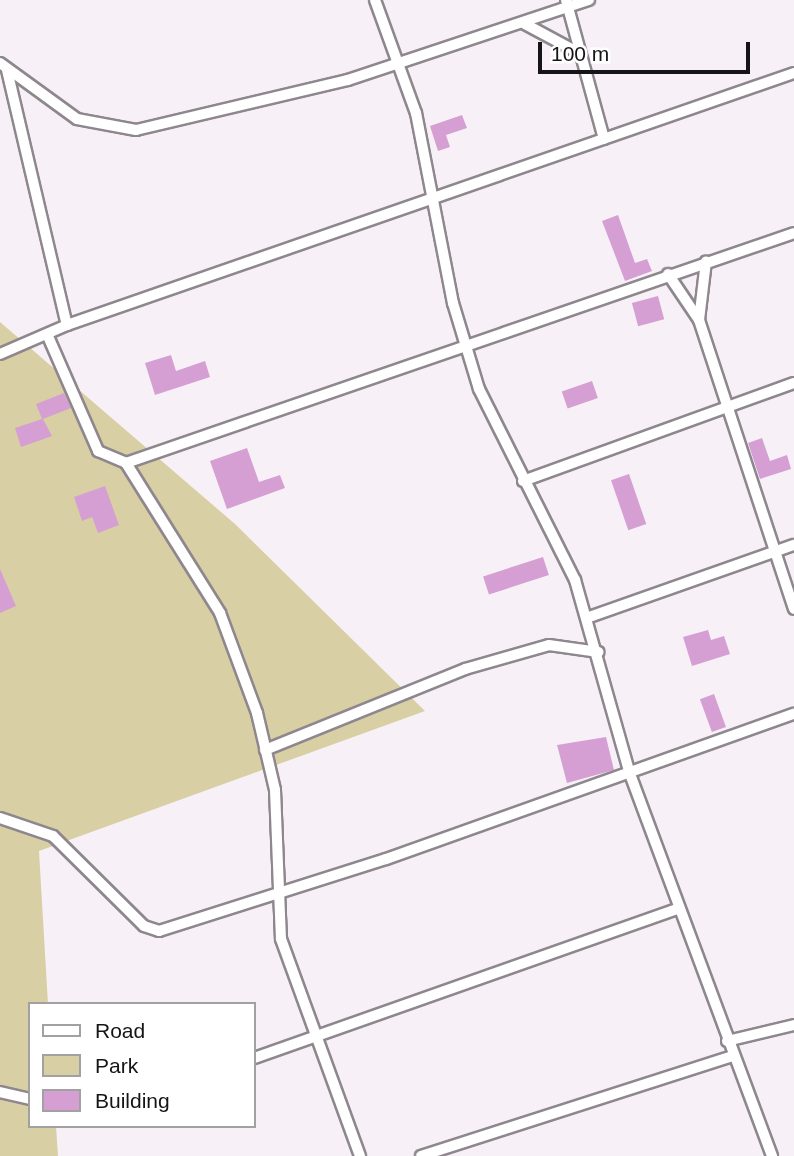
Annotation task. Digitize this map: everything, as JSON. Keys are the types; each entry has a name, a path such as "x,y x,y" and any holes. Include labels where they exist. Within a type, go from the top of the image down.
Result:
{"street":[{"path":"375,0 400,64 435,199 464,342 479,389 589,617 630,775 677,909 772,1156"},
{"path":"3,66 77,119 136,131 400,64 524,24 566,5 589,0"},
{"path":"566,5 604,139"},
{"path":"524,24 579,53"},
{"path":"3,66 67,325"},
{"path":"0,354 67,325 794,73"},
{"path":"126,463 464,342 794,233"},
{"path":"699,320 706,261"},
{"path":"668,274 699,320 724,406 777,551 794,609"},
{"path":"47,334 98,451 126,463 220,613 265,750 280,842 278,891 281,939 360,1156"},
{"path":"523,481 724,406 794,383"},
{"path":"589,617 794,545"},
{"path":"265,750 477,666 550,645 599,652"},
{"path":"0,818 52,836 152,930 630,775 794,714"},
{"path":"256,1057 677,909"},
{"path":"727,1041 794,1025"},
{"path":"421,1156 638,1081 733,1056"},
{"path":"0,1092 28,1099"}],"green space":[{"path":"0,322 235,524 425,711 39,851 48,1002 28,1002 28,1128 56,1128 58,1156 0,1156"}],"building":[{"path":"462,115 467,128 446,135 450,147 438,151 430,126"},
{"path":"618,215 635,263 647,259 652,271 625,281 602,221"},
{"path":"658,296 664,319 638,326 632,303"},
{"path":"171,355 176,371 205,361 210,377 155,395 145,363"},
{"path":"592,381 598,398 568,408 562,391"},
{"path":"64,393 71,408 43,419 52,436 21,447 15,428 42,419 36,404"},
{"path":"762,438 770,461 787,455 791,469 760,479 748,443"},
{"path":"247,448 259,482 280,475 285,488 227,509 210,461"},
{"path":"629,474 646,524 628,530 611,480"},
{"path":"105,486 119,525 98,533 92,517 82,521 74,497"},
{"path":"543,557 549,575 489,595 483,576"},
{"path":"0,569 16,606 0,613"},
{"path":"708,630 711,640 724,636 730,654 692,666 683,637"},
{"path":"714,694 726,727 712,732 700,699"},
{"path":"606,737 614,770 567,783 557,745"}]}
